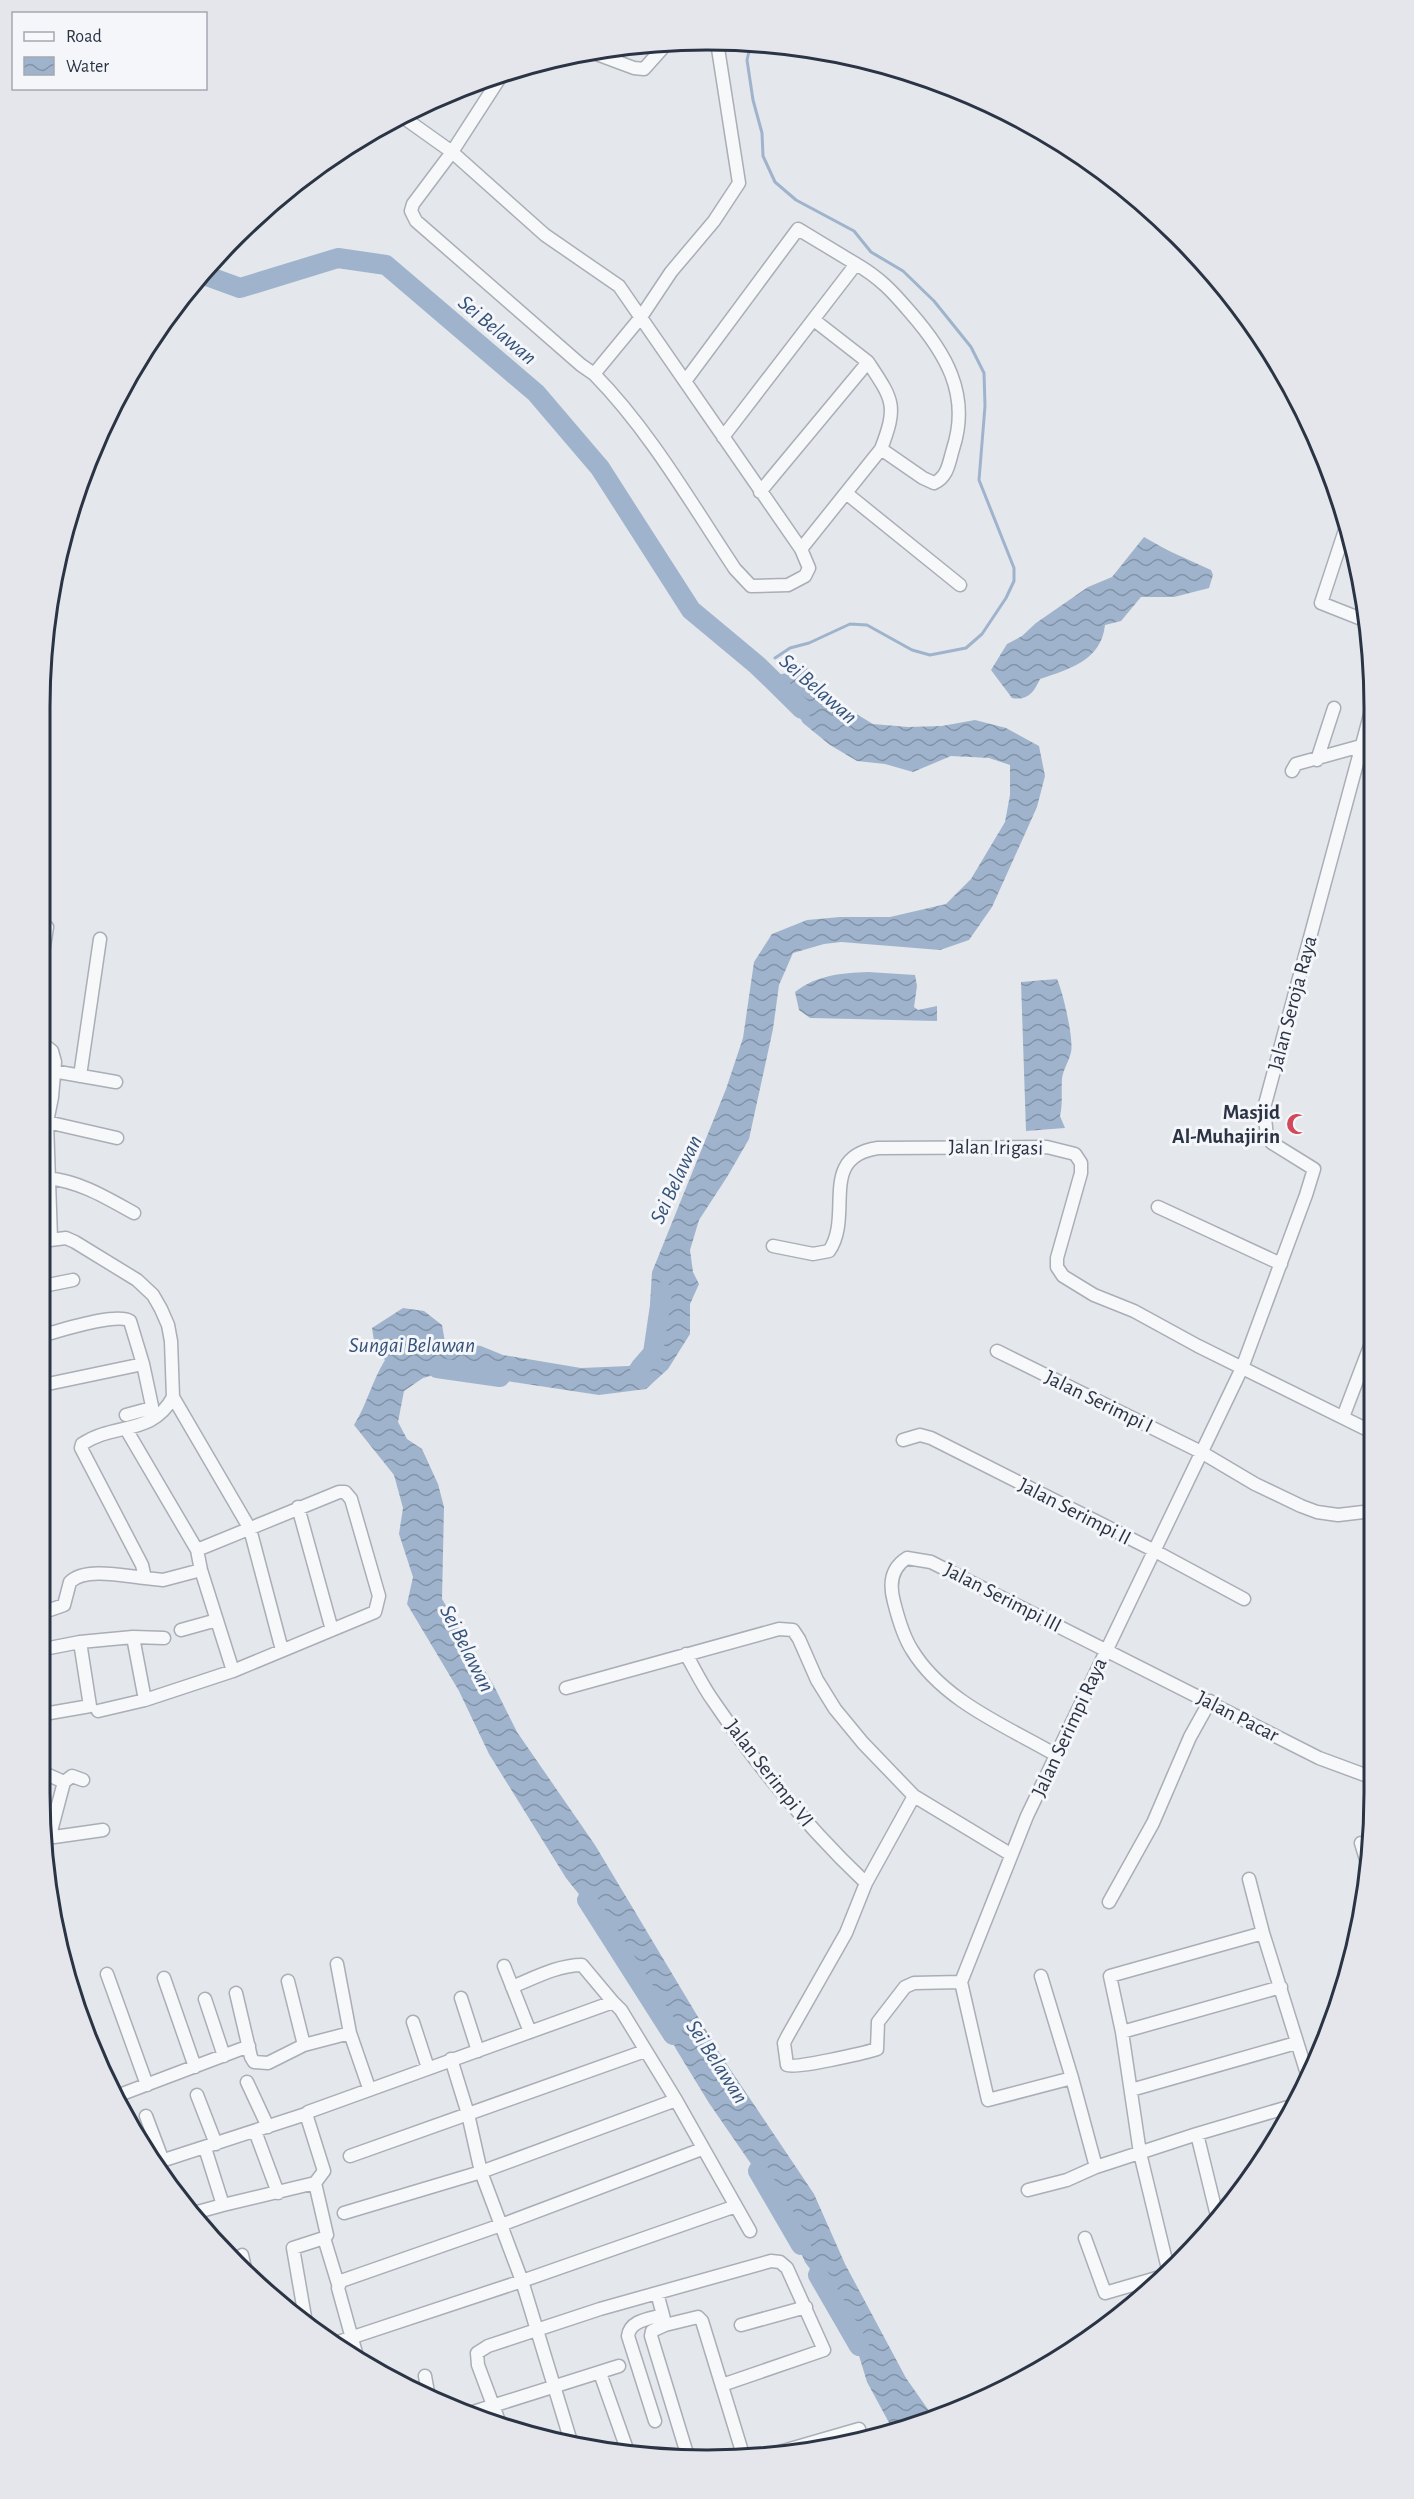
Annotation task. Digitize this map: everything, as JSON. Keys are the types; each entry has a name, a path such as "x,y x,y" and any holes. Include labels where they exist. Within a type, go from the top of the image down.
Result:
{"street":[{"path":"594,374 641,317 671,272 714,221 739,183 718,50"},
{"path":"606,58 634,68 644,69 660,51"},
{"path":"409,121 452,152 545,235 619,286 801,549 809,568 800,580 788,585 752,586 735,570 620,399 416,221 411,211 413,204 452,152 496,84"},
{"path":"686,381 798,229 879,277 933,338 954,380 960,410 955,443 941,480 934,483 923,478 881,449"},
{"path":"723,437 856,264"},
{"path":"801,549 881,449 893,410 886,388 868,362 814,320"},
{"path":"760,492 868,362"},
{"path":"846,493 960,585"},
{"path":"1342,538 1321,603 1358,618"},
{"path":"1317,760 1334,708"},
{"name":"Jalan Seroja Raya","path":"1242,1368 1314,1169 1272,1143 1267,1137 1264,1108 1364,736"},
{"path":"1292,771 1296,764 1361,746"},
{"path":"80,1076 100,939"},
{"path":"50,1049 54,1056 50,1107"},
{"path":"53,1071 116,1082"},
{"path":"50,1123 117,1138"},
{"name":"Jalan Irigasi","path":"773,1246 813,1254 829,1251 836,1241 842,1176 849,1159 862,1150 1029,1145 1061,1149 1075,1154 1081,1163 1081,1173 1057,1258 1058,1268 1063,1276 1094,1295 1134,1311 1242,1368 1364,1428"},
{"path":"50,1178 68,1181 91,1189 134,1213"},
{"path":"1158,1207 1281,1264"},
{"path":"50,1240 66,1238 75,1242 137,1280 153,1295 168,1325 173,1397 250,1529 282,1650"},
{"path":"50,1285 73,1280"},
{"path":"50,1333 113,1318 126,1318 130,1321 143,1364 152,1406 126,1415"},
{"name":"Jalan Serimpi I","path":"997,1351 1201,1452 1255,1484 1317,1512 1338,1515 1364,1512"},
{"path":"1343,1417 1364,1362"},
{"path":"50,1384 143,1364"},
{"name":"Jalan Serimpi Raya","path":"961,1982 1010,1854 1106,1648 1242,1368"},
{"path":"145,1578 142,1565 81,1448 82,1444 93,1437 157,1418 167,1409 173,1397"},
{"path":"126,1429 197,1550 201,1570 233,1671"},
{"name":"Jalan Serimpi II","path":"903,1440 920,1435 931,1438 1153,1550 1244,1599"},
{"path":"98,1711 145,1700 233,1671 375,1612 379,1596 348,1494 339,1492 298,1507 197,1550"},
{"path":"298,1507 332,1630"},
{"name":"Jalan Serimpi III","path":"1056,1755 950,1693 921,1663 911,1649 902,1629 891,1592 890,1583 898,1564 907,1558 932,1562 1106,1648"},
{"path":"50,1610 64,1605 70,1582 79,1576 106,1574 163,1580 201,1570"},
{"path":"181,1630 216,1620"},
{"path":"566,1688 779,1629 793,1630 817,1680 835,1709 863,1743 914,1796 1010,1854"},
{"path":"133,1636 145,1700"},
{"path":"50,1648 133,1636 164,1638"},
{"path":"50,1713 90,1706 80,1642"},
{"name":"Jalan Pacar","path":"1106,1648 1319,1758 1364,1775"},
{"name":"Jalan Serimpi VI","path":"686,1654 712,1701 760,1764 829,1848 866,1883"},
{"path":"1109,1902 1153,1823 1191,1737 1210,1701"},
{"path":"51,1824 54,1778 72,1776 83,1780"},
{"path":"914,1796 866,1883 846,1933 786,2037 784,2048 789,2066 811,2064 877,2049 878,2022 905,1987 914,1983 961,1982 988,2100 1072,2078"},
{"path":"51,1836 103,1830"},
{"path":"1249,1879 1263,1933 1304,2066"},
{"path":"1165,2263 1140,2153 1122,2032 1110,1976 1263,1933"},
{"path":"337,1964 350,2032 369,2088"},
{"path":"512,1987 570,1965 582,1965 621,2010 676,2100 750,2231"},
{"path":"504,1966 530,2032"},
{"path":"107,1974 147,2085"},
{"path":"1041,1976 1096,2167"},
{"path":"164,1978 195,2067"},
{"path":"288,1981 304,2045"},
{"path":"1122,2032 1281,1987"},
{"path":"237,1993 254,2062 261,2064 304,2045 350,2032"},
{"path":"461,1998 478,2051"},
{"path":"204,1999 224,2056"},
{"path":"163,2161 306,2114 318,2107 369,2088 613,2002"},
{"path":"413,2022 428,2068"},
{"path":"1131,2090 1296,2043"},
{"path":"123,2094 249,2046"},
{"path":"350,2156 645,2051"},
{"path":"451,2060 468,2114 481,2172 522,2282 568,2434"},
{"path":"247,2082 262,2129 278,2193"},
{"path":"197,2095 211,2146 223,2205"},
{"path":"344,2213 481,2172 676,2100"},
{"path":"1028,2190 1067,2180 1096,2167 1283,2109"},
{"path":"201,2211 315,2183 324,2171 306,2114"},
{"path":"146,2116 156,2150"},
{"path":"1197,2134 1215,2209"},
{"path":"338,2284 702,2149"},
{"path":"304,2312 293,2248 327,2235 315,2183"},
{"path":"345,2341 522,2282 736,2206"},
{"path":"324,2238 354,2346"},
{"path":"1085,2238 1105,2293 1147,2280"},
{"path":"497,2415 478,2366 477,2353 488,2346 657,2293 771,2261 780,2262 787,2268 824,2350 722,2385"},
{"path":"657,2293 664,2320"},
{"path":"741,2325 806,2307"},
{"path":"655,2421 628,2336 629,2328 633,2324 698,2317 702,2321 741,2448"},
{"path":"664,2320 651,2336 686,2449"},
{"path":"481,2409 618,2366"},
{"path":"600,2373 625,2444"},
{"path":"425,2376 427,2387"},
{"path":"826,2438 859,2429"}],"water":[{"path":"1144,537 1211,570 1213,575 1209,588 1174,597 1141,597 1121,621 1105,625 1097,647 1082,662 1040,679 1033,692 1026,697 1012,698 991,670 1007,644 1022,636 1036,623 1088,587 1112,577"},
{"name":"Sungai Belawan","path":"809,668 828,697 873,724 908,727 942,726 975,720 1006,728 1039,746 1045,776 1037,807 992,907 969,940 940,950 841,942 824,944 793,953 779,985 773,1029 749,1139 699,1220 690,1250 693,1272 699,1284 690,1304 690,1334 668,1369 646,1389 599,1395 506,1381 468,1372 449,1371 423,1378 404,1391 398,1422 407,1439 422,1449 438,1484 444,1507 442,1599 494,1686 517,1732 595,1845 722,2057 814,2194 845,2264 906,2378 929,2411 889,2423 867,2382 853,2336 836,2305 805,2262 782,2209 709,2103 676,2049 656,2007 632,1967 605,1927 566,1878 489,1754 459,1691 407,1604 413,1577 399,1534 403,1508 394,1475 354,1425 385,1360 375,1347 372,1328 403,1308 424,1311 442,1325 445,1342 481,1346 503,1355 581,1368 629,1366 652,1352 661,1323 650,1305 652,1272 726,1089 743,1038 754,962 772,934 807,920 840,917 890,917 946,904 971,879 1005,822 1010,795 1010,765 989,758 951,756 913,772 885,764 857,761 830,745 803,723 773,676"},
{"path":"868,972 915,975 917,986 914,1007 918,1010 937,1006 937,1021 810,1018 799,1010 795,992 803,986 830,976"},
{"path":"1057,979 1072,1046 1062,1079 1060,1116 1065,1128 1026,1131 1021,982"}],"waterway":[{"path":"749,51 747,60 753,100 762,133 763,156 775,182 796,200 854,231 871,252 903,271 934,301 971,347 984,373 985,406 979,480 1014,568 1014,581 1006,598 982,634 966,648 930,655 912,650 867,625 850,624 809,643 790,648 775,658"},
{"name":"Sei Belawan","path":"210,277 240,288 338,258 386,265 536,393 600,468 691,610 757,665 802,709"},
{"name":"Sei Belawan","path":"640,1368 653,1353 662,1292"},
{"name":"Sei Belawan","path":"437,1368 500,1377"},
{"name":"Sei Belawan","path":"587,1900 673,2035"},
{"name":"Sei Belawan","path":"758,2171 801,2245"},
{"name":"Sei Belawan","path":"818,2275 859,2346"}],"place":[{"name":"Masjid Al-Muhajirin","path":"1297,1124"}]}
